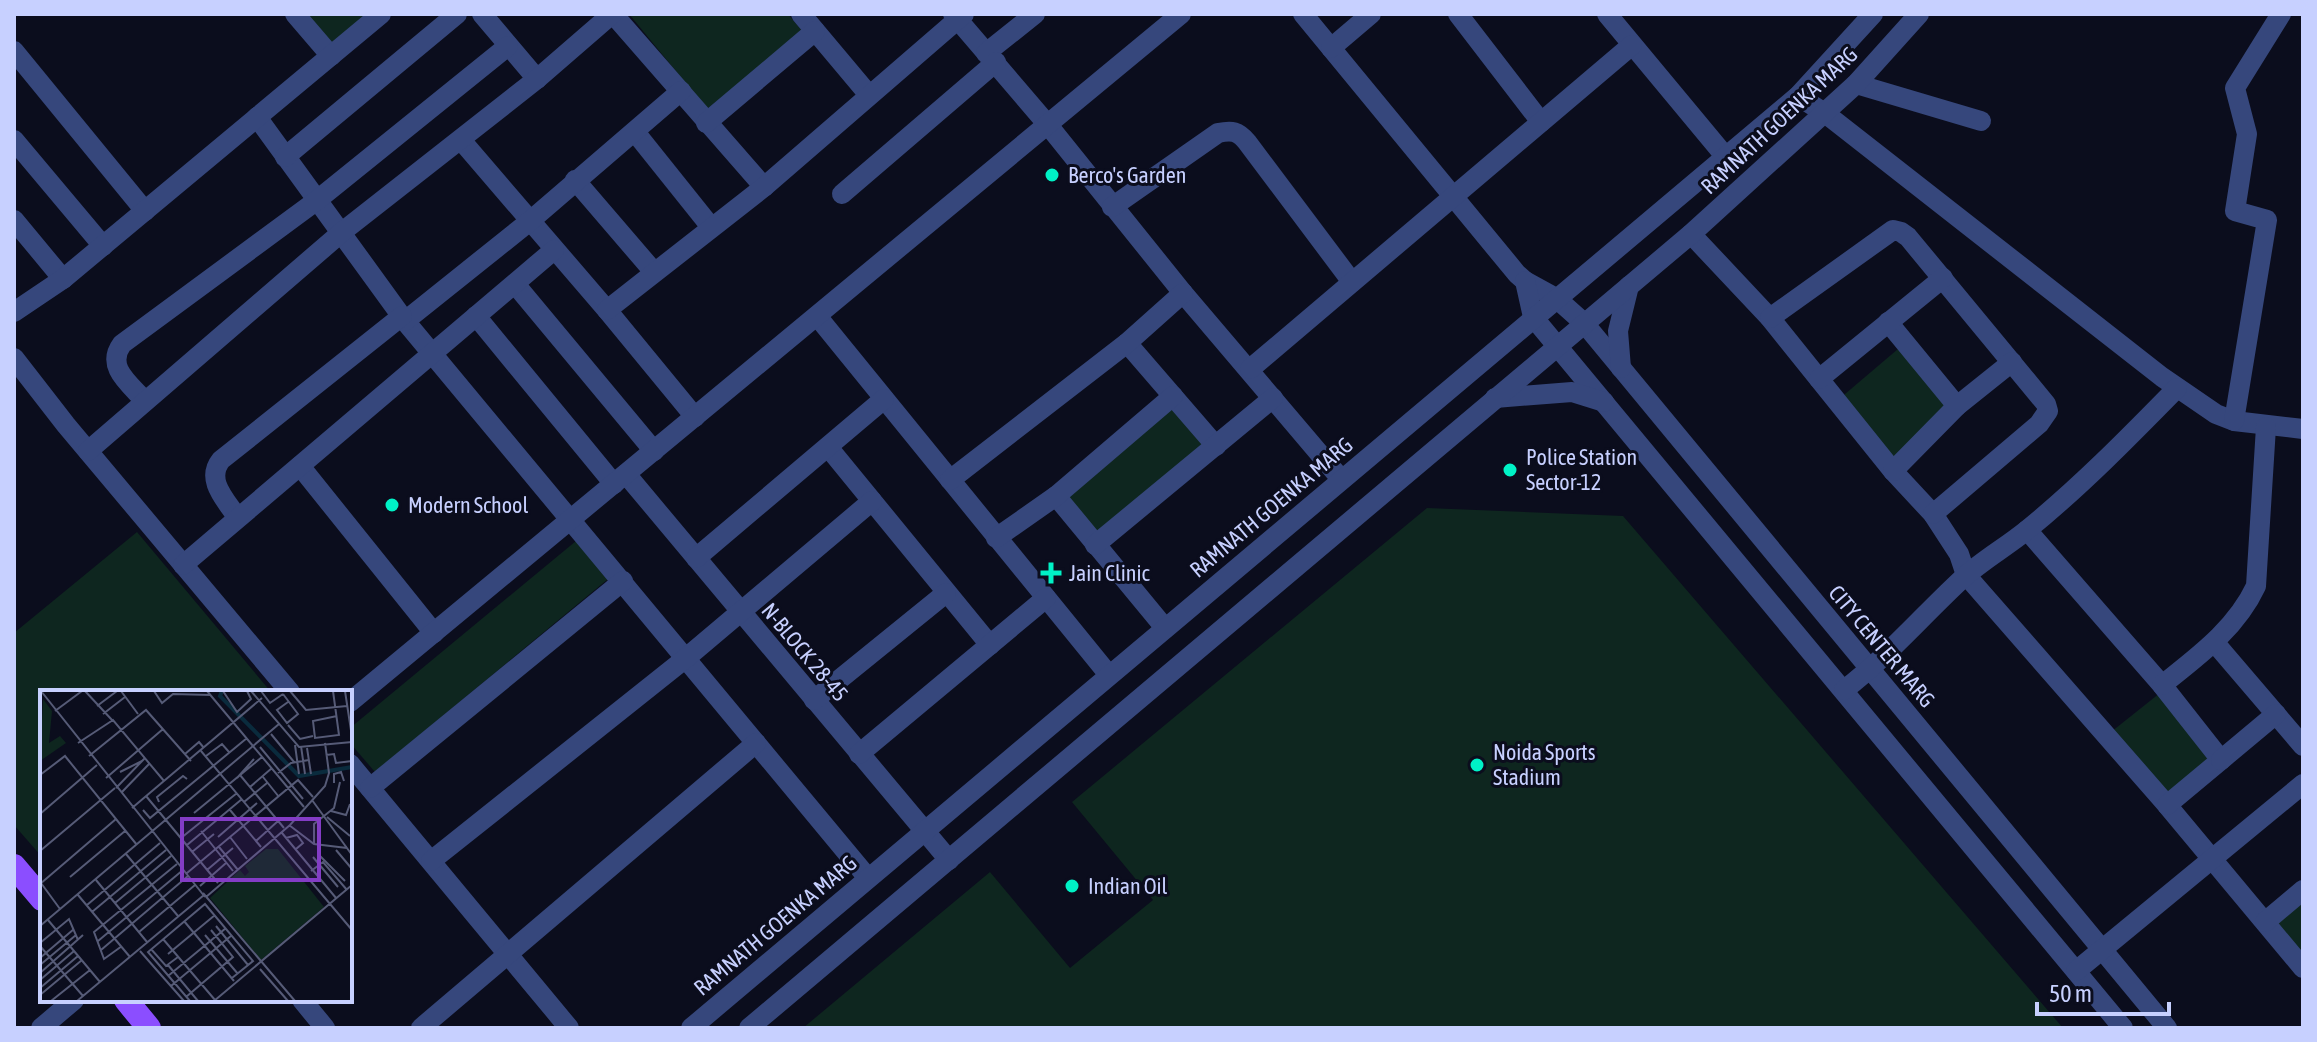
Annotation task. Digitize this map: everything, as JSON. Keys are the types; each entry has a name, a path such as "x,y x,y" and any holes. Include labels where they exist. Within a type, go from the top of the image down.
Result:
{"main road":[{"path":"14,867 40,897"},
{"path":"128,1002 149,1028"}],"street":[{"path":"295,14 331,56"},
{"path":"18,302 63,279 381,14"},
{"path":"285,157 457,14"},
{"path":"482,14 537,79"},
{"path":"88,451 342,232 537,79 612,14 764,187"},
{"path":"801,14 869,95"},
{"path":"842,194 1035,14"},
{"path":"352,700 1181,14"},
{"path":"1303,14 1525,281 1533,317 2123,1028"},
{"path":"1331,48 1371,14"},
{"path":"1458,14 1541,122"},
{"path":"1607,14 1725,156"},
{"name":"RAMNATH GOENKA MARG","path":"691,1028 1798,96 1873,14"},
{"name":"RAMNATH GOENKA MARG","path":"749,1028 1691,234 1826,114 1919,14"},
{"path":"2234,421 2267,220 2235,211 2247,134 2235,88 2281,14"},
{"path":"607,310 764,187 958,16 1183,293 1341,479"},
{"path":"706,123 815,31"},
{"path":"1250,369 1632,45"},
{"path":"145,401 121,375 116,364 115,353 122,344 316,201 508,46"},
{"path":"14,51 21,74 145,211"},
{"path":"1856,84 1981,121"},
{"path":"237,517 214,477 215,468 221,460 530,221 681,91"},
{"path":"1798,96 1826,114 2177,388 2216,414 2266,427 2303,429"},
{"path":"257,117 404,319 868,878"},
{"path":"1112,207 1218,133 1231,130 1247,142 1352,282"},
{"path":"635,132 711,227"},
{"path":"14,140 103,246"},
{"path":"461,140 695,417"},
{"path":"575,180 654,272"},
{"path":"14,220 63,279"},
{"path":"1770,318 1893,230 1908,237 1943,278 2046,404 2047,416 1933,514"},
{"path":"1691,234 1770,318 1893,471 1933,514 1959,554 1966,575 2167,805 2303,968"},
{"path":"183,565 554,250"},
{"path":"1819,379 1943,278"},
{"name":"CITY CENTER MARG","path":"1525,281 1556,298 1584,323 2167,1028"},
{"path":"515,284 654,451"},
{"path":"1621,369 1618,331 1629,286"},
{"path":"950,480 1127,343 1183,293"},
{"name":"N-BLOCK 28-45","path":"476,316 620,479 696,558 949,860"},
{"path":"817,316 1109,675"},
{"path":"1888,322 1957,406"},
{"path":"1127,343 1216,446"},
{"path":"14,358 288,690"},
{"path":"1893,471 1957,406 2012,362"},
{"path":"1844,690 1870,670 1966,575 2027,530 2123,443 2177,388"},
{"path":"1495,398 1572,392 1604,402"},
{"path":"996,538 1056,496 1173,396"},
{"path":"1095,545 1273,398"},
{"path":"696,558 884,399"},
{"path":"2162,685 2215,643 2251,598 2256,586 2266,427"},
{"path":"828,447 990,645"},
{"path":"300,466 434,633"},
{"path":"1056,496 1165,628"},
{"path":"431,861 686,658 872,501"},
{"path":"2027,530 2162,685 2221,760"},
{"path":"370,788 623,581"},
{"path":"814,700 946,593"},
{"path":"859,754 1046,598"},
{"path":"2215,643 2303,746"},
{"path":"2167,805 2276,714"},
{"path":"421,1028 756,743"},
{"path":"352,766 569,1028"},
{"path":"2076,971 2303,784"},
{"path":"2265,922 2303,890"},
{"path":"41,1028 72,1002"},
{"path":"304,1002 325,1028"}],"green space":[{"path":"306,14 371,14 333,46"},
{"path":"629,14 788,14 803,32 707,109"},
{"path":"1898,349 1955,413 1895,465 1838,400"},
{"path":"1172,406 1205,447 1097,536 1064,496"},
{"name":"Noida Sports Stadium","path":"1427,508 1623,516 2063,1028 803,1028 990,872 1070,968 1153,900 1072,802"},
{"path":"137,532 269,690 40,690 40,855 14,825 14,633"},
{"path":"576,541 608,579 375,772 352,745 352,726"},
{"path":"2160,693 2215,760 2167,800 2111,732"},
{"path":"2303,900 2303,956 2275,923"}],"place":[{"name":"Berco's Garden","path":"1052,175"},
{"name":"Police Station Sector-12","path":"1510,470"},
{"name":"Modern School","path":"392,505"},
{"name":"Jain Clinic","path":"1051,573"},
{"name":"Noida Sports Stadium","path":"1477,765"},
{"name":"Indian Oil","path":"1072,886"}]}
